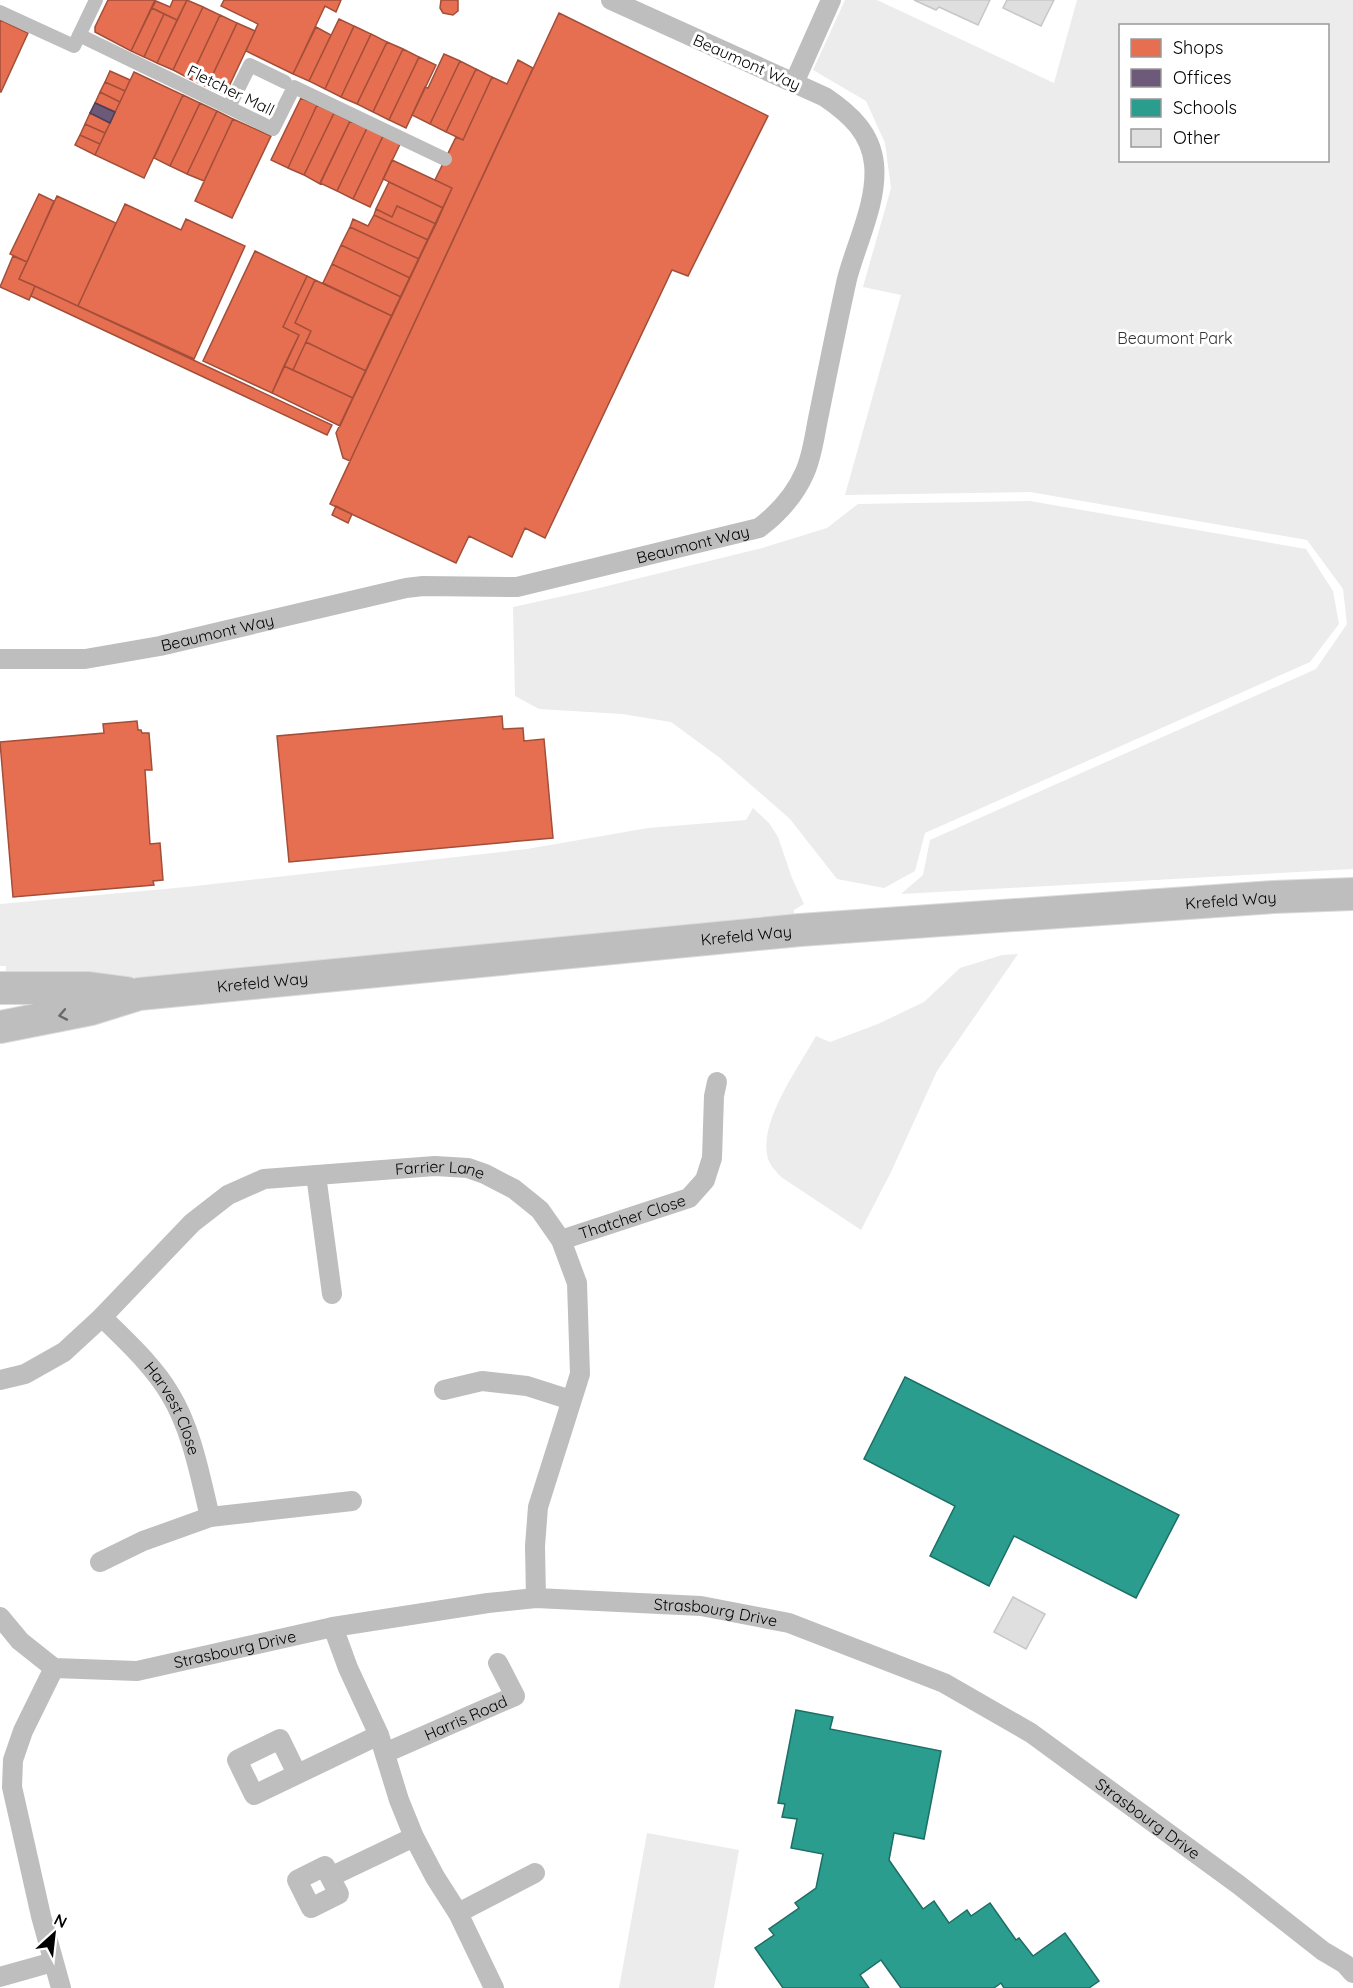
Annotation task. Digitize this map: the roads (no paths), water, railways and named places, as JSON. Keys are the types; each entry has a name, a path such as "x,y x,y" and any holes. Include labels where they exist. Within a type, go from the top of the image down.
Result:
{"highway":[{"name":"Krefeld Way","path":"0,1027 91,1009 140,994 800,930 1353,894"},
{"name":"Krefeld Way","path":"0,988 90,988 140,994"}],"street":[{"path":"0,12 74,46 96,0"},
{"name":"Beaumont Way","path":"0,659 86,659 160,646 406,588 423,586 516,587 759,528 776,515 787,502 806,470 848,278 875,184 871,146 863,131 842,108 794,83 611,0"},
{"path":"794,83 831,0"},
{"name":"Fletcher Mall","path":"79,36 273,129 294,87 445,159"},
{"path":"229,107 250,65 285,82"},
{"name":"Thatcher Close","path":"561,1240 689,1198 705,1180 712,1158 714,1096 717,1082"},
{"name":"Farrier Lane","path":"0,1380 25,1374 64,1352 102,1317 192,1223 228,1195 264,1179 435,1166 468,1168 514,1189 540,1210 561,1240 577,1283 580,1374 538,1507 535,1546 536,1598"},
{"path":"316,1175 332,1294"},
{"name":"Harvest Close","path":"102,1317 138,1353 169,1392 183,1420 210,1517"},
{"path":"444,1390 482,1381 527,1386 572,1400"},
{"path":"100,1562 143,1541 210,1517 351,1500"},
{"name":"Strasbourg Drive","path":"54,1668 137,1671 333,1627 488,1603 536,1598 701,1606 789,1623 944,1683 1031,1733 1239,1885 1323,1951 1350,1963"},
{"path":"0,1617 20,1641 54,1668 13,1760 12,1787 53,1962 62,1988"},
{"path":"333,1627 348,1668 382,1744 399,1800 414,1837 458,1913 494,1988"},
{"name":"Harris Road","path":"297,1774 515,1696 498,1663"},
{"path":"330,1877 414,1837"},
{"path":"458,1913 536,1873"},
{"path":"0,1977 53,1962"}],"park label":[{"name":"Beaumont Park","path":"1175,338"}]}
